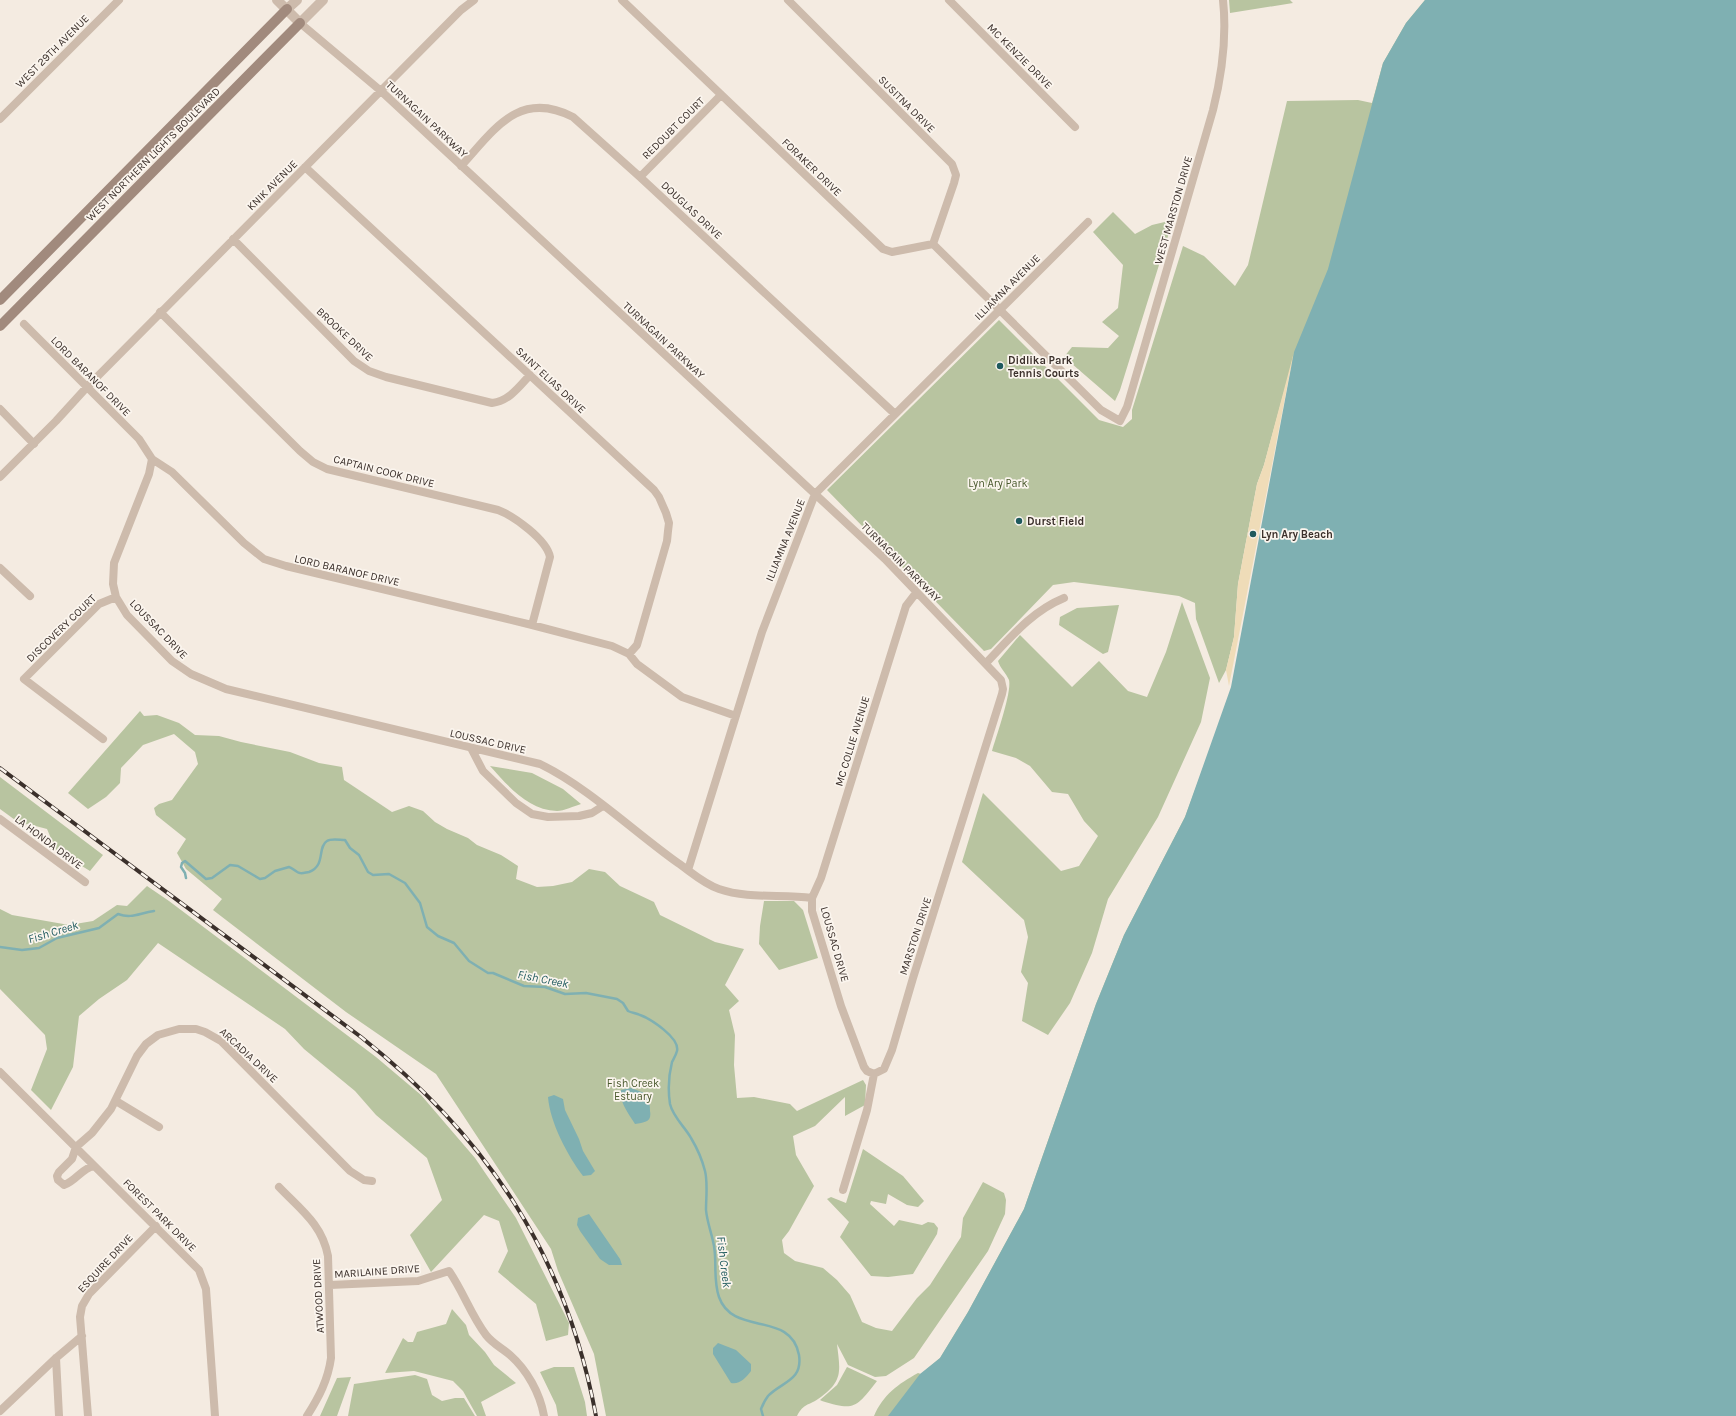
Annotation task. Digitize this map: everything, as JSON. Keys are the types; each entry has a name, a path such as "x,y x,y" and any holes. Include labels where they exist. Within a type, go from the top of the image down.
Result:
{"main road":[{"name":"WEST NORTHERN LIGHTS BOULEVARD","path":"0,300 287,10"},
{"name":"WEST NORTHERN LIGHTS BOULEVARD","path":"0,326 300,23"}],"street":[{"name":"WEST 29TH AVENUE","path":"0,119 119,0"},
{"path":"277,0 300,23"},
{"name":"WEST NORTHERN LIGHTS BOULEVARD","path":"287,10 297,0"},
{"name":"WEST NORTHERN LIGHTS BOULEVARD","path":"300,23 323,0"},
{"name":"KNIK AVENUE","path":"0,477 34,444 86,387 232,239 461,10 474,0"},
{"name":"FORAKER DRIVE","path":"622,0 883,249 892,252 933,244"},
{"name":"SUSITNA DRIVE","path":"788,0 947,159 955,170 956,175 954,183 933,244"},
{"name":"MC KENZIE DRIVE","path":"949,0 1075,127"},
{"name":"WEST MARSTON DRIVE","path":"1000,310 1101,410 1120,421 1127,408 1213,110 1219,84 1223,55 1225,30 1223,0"},
{"name":"TURNAGAIN PARKWAY","path":"300,23 381,91 885,559 916,593 986,663 998,676 1002,684"},
{"name":"REDOUBT COURT","path":"640,177 721,95"},
{"name":"DOUGLAS DRIVE","path":"461,166 502,121 508,117 527,109 547,108 565,112 574,117 895,414"},
{"name":"SAINT ELIAS DRIVE","path":"305,167 654,490 659,497 669,523 667,541 637,645 629,654"},
{"name":"ILLIAMNA AVENUE","path":"688,870 775,597 815,494 1088,222"},
{"name":"BROOKE DRIVE","path":"232,239 354,361 369,371 386,377 492,403 499,402 509,397 530,375"},
{"path":"933,244 1000,310"},
{"name":"CAPTAIN COOK DRIVE","path":"160,312 300,451 313,462 327,469 498,510 516,520 543,543 549,552 550,557 532,625"},
{"name":"LORD BARANOF DRIVE","path":"24,324 139,439 152,459 172,472 244,543 264,559 286,566 532,625 612,646 629,654 637,664 677,695 736,716"},
{"path":"0,409 34,444"},
{"name":"LOUSSAC DRIVE","path":"152,459 149,474 114,562 113,584 116,597 127,615 172,661 182,669 212,684 234,691 540,764 565,778 708,884 729,892 812,898 812,911 841,1006 864,1067 866,1071 874,1074"},
{"path":"0,568 30,596"},
{"name":"MC COLLIE AVENUE","path":"812,898 821,878 906,606 916,593"},
{"name":"DISCOVERY COURT","path":"103,739 24,679 99,604 116,597"},
{"path":"986,663 1028,620 1040,610 1064,598"},
{"name":"MARSTON DRIVE","path":"874,1074 884,1069 892,1050 1002,694 1002,684"},
{"path":"471,748 483,770 516,803 532,814 548,817 579,816 592,813 603,806"},
{"name":"LA HONDA DRIVE","path":"0,819 85,882"},
{"name":"ARCADIA DRIVE","path":"94,1166 85,1169 68,1184 64,1185 60,1183 57,1176 72,1159 76,1147 92,1133 116,1101 137,1056 152,1039 164,1032 179,1029 196,1029 214,1036 225,1045 350,1171 364,1180 372,1181"},
{"name":"FOREST PARK DRIVE","path":"0,1072 193,1264 204,1282 215,1416"},
{"path":"843,1190 867,1110 874,1074"},
{"path":"116,1101 159,1127"},
{"name":"ATWOOD DRIVE","path":"279,1187 313,1220 321,1234 327,1250 330,1285 330,1371 323,1390 307,1416"},
{"name":"ESQUIRE DRIVE","path":"88,1416 81,1312 86,1298 156,1226"},
{"name":"MARILAINE DRIVE","path":"330,1285 418,1281 449,1271 460,1286 480,1327 487,1336 518,1363 533,1385 539,1397 544,1416"},
{"path":"6,1416 2,1409 56,1358 82,1336"},
{"path":"56,1358 59,1416"}],"green space":[{"path":"1229,0 1290,0 1293,3 1230,13"},
{"name":"Lyn Ary Park","path":"1425,0 1736,0 1273,1416 874,1416 882,1402 892,1391 911,1377 918,1373 921,1374 940,1358 968,1312 1024,1209 1096,1004 1124,935 1185,817 1233,687 1293,359 1264,465 1257,484 1238,584 1234,637 1226,670 1219,683 1196,619 1195,603 1179,596 1122,588 1074,582 1053,585 991,649 984,651 827,490 999,320 1099,420 1123,427 1132,419 1132,410 1183,246 1204,256 1235,286 1248,265 1287,101 1358,100 1372,103 1383,63 1406,23"},
{"path":"1113,212 1135,234 1152,225 1173,220 1120,390 1115,401 1064,357 1072,347 1108,348 1119,336 1102,322 1118,308 1123,265 1093,232"},
{"path":"1182,602 1210,678 1201,722 1158,817 1108,899 1092,953 1070,1003 1048,1035 1022,1021 1028,983 1021,972 1028,937 1024,920 962,862 983,793 1061,871 1079,866 1098,836 1084,821 1068,794 1052,792 1030,766 1016,758 992,751 1006,704 1009,686 1009,680 998,661 1020,635 1072,687 1099,661 1128,691 1147,697 1166,652"},
{"path":"1119,605 1108,652 1103,654 1059,625 1060,617 1077,608"},
{"name":"Fish Creek Estuary","path":"140,711 144,716 157,715 179,723 195,735 219,736 290,752 319,763 342,767 344,780 392,812 409,806 423,811 435,822 447,829 468,838 477,845 501,855 518,866 516,879 537,887 553,886 572,882 589,869 605,872 620,886 654,902 660,915 715,942 744,949 725,985 739,1001 729,1010 735,1035 734,1065 737,1098 754,1097 790,1104 797,1111 863,1080 866,1085 865,1105 845,1116 845,1097 815,1126 793,1136 796,1155 814,1186 789,1231 782,1240 784,1253 795,1261 823,1268 837,1280 850,1295 862,1322 876,1328 892,1331 917,1298 930,1285 961,1237 963,1218 983,1182 1004,1193 1006,1200 1005,1214 988,1251 914,1358 886,1376 875,1377 848,1365 837,1344 839,1369 836,1381 826,1393 804,1407 797,1416 606,1416 594,1354 558,1271 551,1249 436,1074 346,1012 213,910 222,899 186,869 177,853 186,839 156,815 154,808 159,804 172,800 198,764 195,752 174,734 143,745 121,768 120,783 106,797 88,809 68,793"},
{"path":"490,766 532,773 563,789 581,804 560,811 547,810 537,806 519,796"},
{"path":"0,777 103,855 90,871 56,850 47,829 28,824 22,825 0,809"},
{"path":"147,886 376,1057 421,1095 475,1158 516,1218 569,1323 568,1335 546,1341 536,1304 498,1272 508,1251 499,1221 484,1215 431,1272 410,1235 442,1200 427,1158 376,1115 355,1091 304,1049 285,1029 158,943 127,980 99,999 79,1016 73,1067 51,1110 31,1090 47,1049 45,1035 0,989 0,909 12,915 69,925 93,921 117,905 127,906"},
{"path":"764,901 794,901 803,910 818,958 779,970 759,944"},
{"path":"863,1149 903,1176 924,1201 918,1207 907,1205 888,1194 886,1204 871,1201 870,1204 894,1226 899,1220 922,1225 928,1222 934,1223 938,1228 937,1234 913,1274 888,1277 871,1276 840,1237 849,1222 827,1199 831,1197 846,1203"},
{"path":"452,1309 466,1325 469,1335 485,1352 494,1365 516,1383 481,1402 486,1416 477,1416 463,1391 453,1381 414,1371 385,1373 403,1338 408,1342 413,1342 417,1332 446,1324"},
{"path":"554,1367 574,1367 585,1402 587,1416 558,1416 556,1405 540,1372"},
{"path":"847,1367 877,1381 864,1397 854,1405 842,1406 820,1400 837,1385"},
{"path":"415,1375 427,1379 432,1395 442,1401 455,1398 464,1398 475,1416 348,1416 354,1384"},
{"path":"351,1377 337,1416 320,1416 337,1378"}],"sand":[{"name":"Lyn Ary Beach","path":"1294,352 1229,686 1226,670 1234,637 1238,584 1257,484 1264,465"}],"water":[{"path":"1425,0 1736,0 1736,1416 888,1416 920,1374 940,1358 968,1312 1024,1209 1096,1004 1124,935 1185,817 1231,687 1294,352 1328,269 1383,63 1406,23"},
{"path":"631,1088 647,1094 650,1117 647,1121 642,1123 635,1124 625,1108 622,1099 621,1090"},
{"path":"554,1095 563,1099 565,1110 583,1151 595,1171 591,1175 583,1176 571,1159 561,1139 549,1107 548,1097"},
{"path":"589,1214 620,1259 622,1265 609,1265 600,1259 580,1231 577,1225 578,1218"},
{"path":"718,1343 736,1350 751,1364 751,1371 737,1383 731,1383 713,1354 713,1348"}],"waterway":[{"name":"Fish Creek","path":"186,878 181,867 182,863 185,861 206,879 212,878 230,865 238,866 260,879 265,878 275,871 289,867 299,873 309,872 318,865 322,848 327,841 333,839 345,840 350,848 359,855 368,872 373,875 389,874 405,883 420,903 427,927 438,936 454,943 469,961 488,973 493,973 524,986 545,987 565,994 586,993 617,999 623,1003 628,1011 651,1020 670,1035 677,1046 676,1055 672,1062 670,1072 670,1104 676,1118 695,1146 705,1171 707,1185 706,1210 714,1246 716,1284 719,1297 726,1309 736,1317 774,1327 785,1333 794,1341 799,1355 798,1370 790,1380 768,1396 761,1409 763,1416"},
{"name":"Fish Creek","path":"0,947 22,950 39,948 57,938 99,928 118,914 132,916 154,911"}],"railway":[{"path":"0,768 361,1037 406,1076 447,1116 483,1159 515,1204 542,1252 564,1303 582,1358 596,1416"}],"place":[{"name":"Didlika Park Tennis Courts","path":"1000,366"},
{"name":"Durst Field","path":"1019,521"},
{"name":"Lyn Ary Beach","path":"1253,534"}]}
